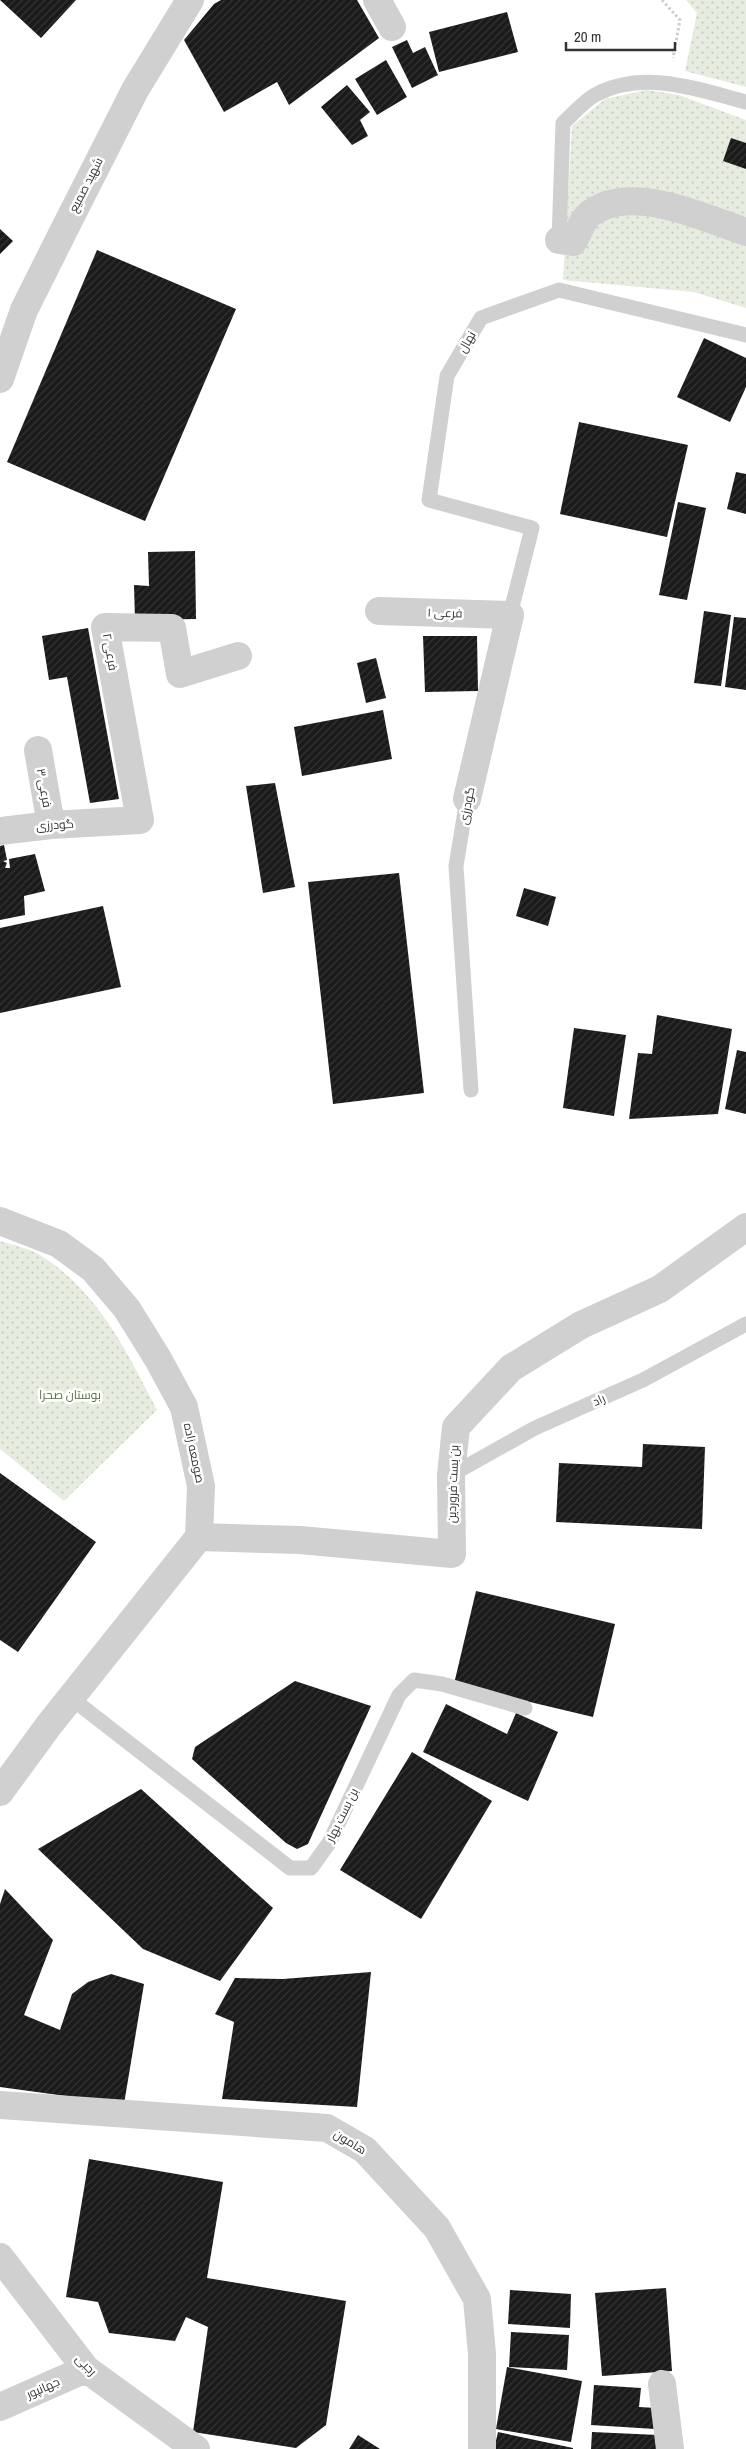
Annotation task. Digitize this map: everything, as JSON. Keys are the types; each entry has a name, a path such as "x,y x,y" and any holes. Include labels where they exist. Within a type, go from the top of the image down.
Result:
{"street":[{"name":"شهید صمیع","path":"0,379 12,313 131,98 168,33 190,0"},
{"path":"377,0 392,27"},
{"path":"559,240 573,242 590,214 611,204 637,202 666,205 746,232"},
{"name":"فرعی ۱","path":"379,611 510,616"},
{"name":"گودرزی","path":"467,799 510,616"},
{"name":"فرعی ۲","path":"140,820 105,627 172,628 180,674 238,656"},
{"name":"فرعی ۳","path":"38,750 51,825"},
{"name":"گودرزی","path":"0,831 51,825 140,820"},
{"name":"صومعه زاده","path":"0,1221 59,1244 93,1269 126,1309 153,1350 184,1407 201,1486 198,1537"},
{"name":"بن بست فروردین","path":"198,1537 300,1540 452,1554 451,1475 456,1427 511,1368 581,1325 660,1289 746,1227"},
{"path":"0,1792 71,1698 198,1537"},
{"name":"هامون","path":"0,2106 327,2128 365,2150 437,2228 477,2299 482,2354 482,2449"},
{"name":"رجبی","path":"0,2257 86,2369 196,2449"},
{"name":"جهانپور","path":"0,2408 86,2369"},
{"path":"662,2384 670,2449"}],"lane":[{"path":"559,240 564,123 594,95 631,83 669,83 746,102"},
{"name":"نهال","path":"532,528 429,500 446,376 481,318 559,290 746,335"},
{"name":"گودرزی","path":"510,616 532,528"},
{"name":"گودرزی","path":"467,799 456,866 471,1090"},
{"name":"راد","path":"451,1475 536,1428 643,1380 746,1324"},
{"name":"بن بست بهار","path":"71,1698 290,1868 311,1868 329,1843 399,1695 414,1680 442,1684 525,1708"}],"path":[{"path":"662,0 680,20 669,83"}],"green space":[{"path":"686,0 746,0 746,87 685,71 697,13"},
{"path":"647,90 679,95 746,120 746,308 694,292 563,280 572,126 605,99"},
{"name":"بوستان صحرا","path":"0,1241 40,1255 79,1286 109,1324 157,1410 64,1501 0,1449"}],"building":[{"path":"0,0 76,0 41,38"},
{"path":"221,0 357,0 379,38 289,105 277,82 224,112 184,40 214,4"},
{"path":"507,12 518,52 439,72 429,32"},
{"path":"407,40 413,53 425,47 438,75 412,88 392,47"},
{"path":"386,60 407,97 377,115 355,79"},
{"path":"347,85 370,112 360,120 368,136 352,145 321,107"},
{"path":"731,138 746,143 746,169 723,161"},
{"path":"0,229 13,241 0,254"},
{"path":"97,250 236,309 145,521 7,462"},
{"path":"704,338 746,358 746,387 730,422 677,397"},
{"path":"579,422 688,445 667,537 560,514"},
{"path":"736,472 746,474 746,514 727,509"},
{"path":"678,502 706,508 687,600 659,595"},
{"path":"195,551 196,619 135,620 134,585 149,586 148,552"},
{"path":"704,611 731,615 721,686 694,683"},
{"path":"734,617 746,618 746,690 725,687"},
{"path":"88,628 119,799 90,803 67,677 49,680 42,636"},
{"path":"423,636 477,636 478,691 425,692"},
{"path":"376,658 386,698 366,703 357,663"},
{"path":"383,710 392,759 302,776 294,727"},
{"path":"275,783 295,887 263,893 246,786"},
{"path":"4,845 7,860 3,861 7,863 5,868 10,868 9,859 35,854 45,891 24,896 25,915 0,920 0,846"},
{"path":"399,873 424,1093 333,1104 308,882"},
{"path":"524,888 556,897 548,926 516,916"},
{"path":"103,906 121,987 0,1013 0,928"},
{"path":"657,1015 732,1029 718,1114 629,1119 638,1053 652,1054"},
{"path":"574,1028 626,1035 614,1116 563,1108"},
{"path":"737,1050 746,1052 746,1114 725,1109"},
{"path":"643,1444 705,1447 702,1529 556,1522 559,1463 642,1467"},
{"path":"0,1473 96,1542 18,1652 0,1640"},
{"path":"476,1591 615,1624 593,1717 454,1684"},
{"path":"295,1681 371,1706 308,1844 297,1849 286,1843 192,1759 195,1747"},
{"path":"446,1704 507,1734 516,1713 558,1732 528,1801 423,1752"},
{"path":"412,1752 492,1801 421,1919 340,1870"},
{"path":"141,1789 273,1908 220,1981 143,1949 38,1849"},
{"path":"5,1889 53,1940 24,2015 60,2030 72,1994 88,1982 111,1974 144,1984 124,2104 0,2087 0,1904"},
{"path":"371,1972 357,2107 222,2099 234,2022 215,2014 235,1978 283,1979"},
{"path":"89,2159 223,2182 207,2278 346,2301 326,2425 296,2448 193,2432 208,2327 186,2317 175,2341 109,2333 98,2302 66,2297"},
{"path":"666,2288 672,2371 602,2376 595,2293"},
{"path":"510,2290 571,2294 570,2328 508,2324"},
{"path":"511,2332 569,2335 567,2370 509,2367"},
{"path":"507,2367 582,2381 571,2442 496,2429"},
{"path":"594,2385 641,2388 639,2407 656,2408 655,2429 591,2425"},
{"path":"498,2432 573,2448 573,2449 494,2449"},
{"path":"592,2432 658,2435 657,2449 591,2449"},
{"path":"358,2435 380,2449 349,2449"}]}
